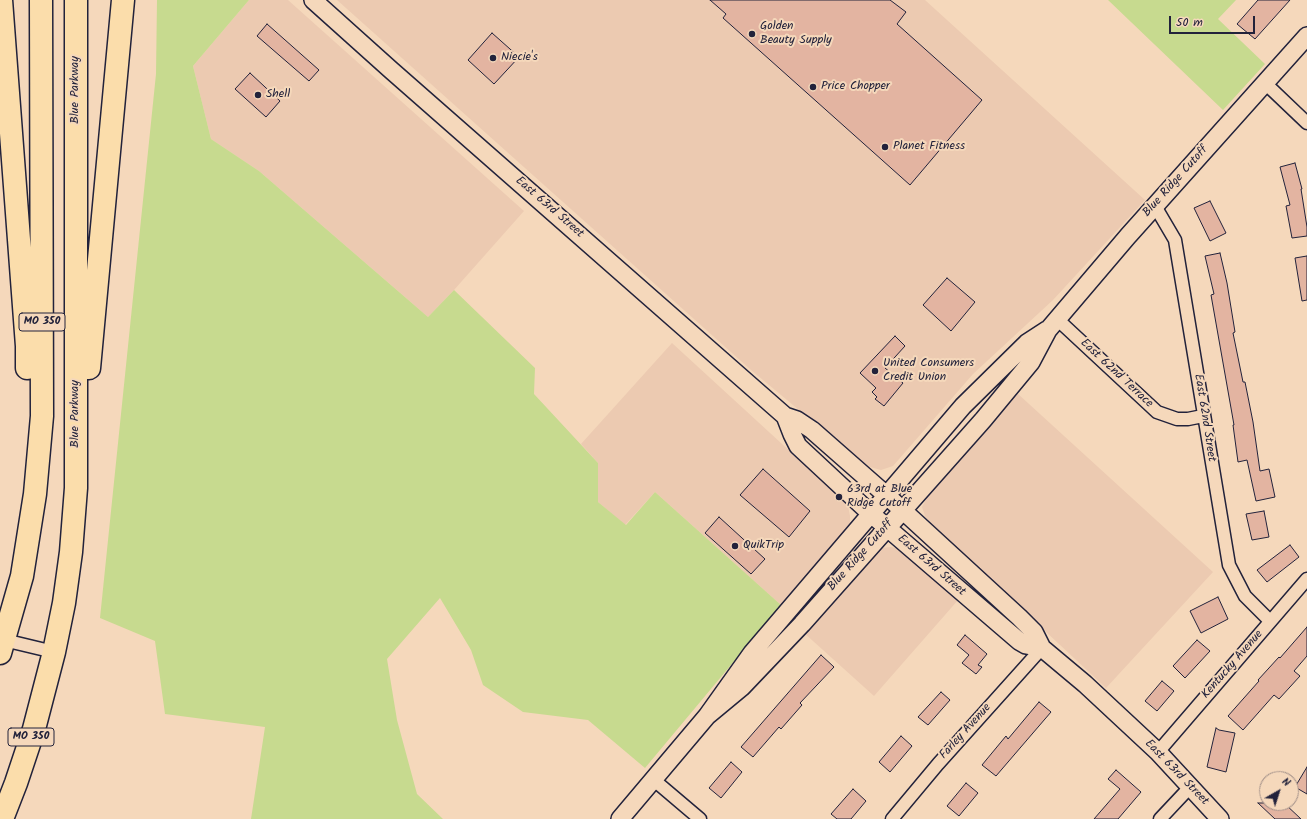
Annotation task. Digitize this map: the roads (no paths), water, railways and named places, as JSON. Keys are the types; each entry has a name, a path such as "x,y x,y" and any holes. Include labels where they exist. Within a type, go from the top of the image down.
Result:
{"highway":[{"path":"1,0 27,346 28,453 31,516"},
{"name":"MO 350","path":"1,645 22,576 31,516 42,416 41,0"},
{"name":"Blue Parkway","path":"2,819 34,729 54,652 64,603 71,552 76,488 76,0"},
{"path":"76,488 123,0"}],"main road":[{"name":"East 63rd Street","path":"313,0 785,416 797,420 812,430 886,495 1019,617 1034,632 1042,648 1085,684 1158,752 1220,819"},
{"name":"Blue Ridge Cutoff","path":"707,716 742,687 802,624 902,510 984,420 1031,362 1052,325 1155,206 1307,36"},
{"name":"Blue Ridge Cutoff","path":"620,819 707,716 752,653 870,513 963,406 1027,343 1052,325"},
{"name":"East 63rd Street","path":"785,416 798,446 870,513 1019,641 1026,645 1042,648"}],"street":[{"path":"1265,83 1307,123"},
{"name":"East 62nd Street","path":"1155,206 1175,240 1203,416 1229,565 1245,596 1270,621"},
{"name":"East 62nd Terrace","path":"1052,325 1157,412 1177,419 1188,419 1203,416"},
{"name":"Kentucky Avenue","path":"1158,752 1307,579"},
{"path":"1,645 54,652"},
{"name":"Farley Avenue","path":"892,819 938,764 1042,648"},
{"path":"654,780 700,819"},
{"path":"1160,819 1191,786"}],"place":[{"name":"Golden Beauty Supply","path":"752,34"},
{"name":"Niecie's","path":"493,58"},
{"name":"Price Chopper","path":"813,87"},
{"name":"Shell","path":"258,95"},
{"name":"Planet Fitness","path":"885,147"},
{"name":"United Consumers Credit Union","path":"875,371"},
{"name":"63rd at Blue Ridge Cutoff","path":"839,497"},
{"name":"QuikTrip","path":"735,546"}]}
